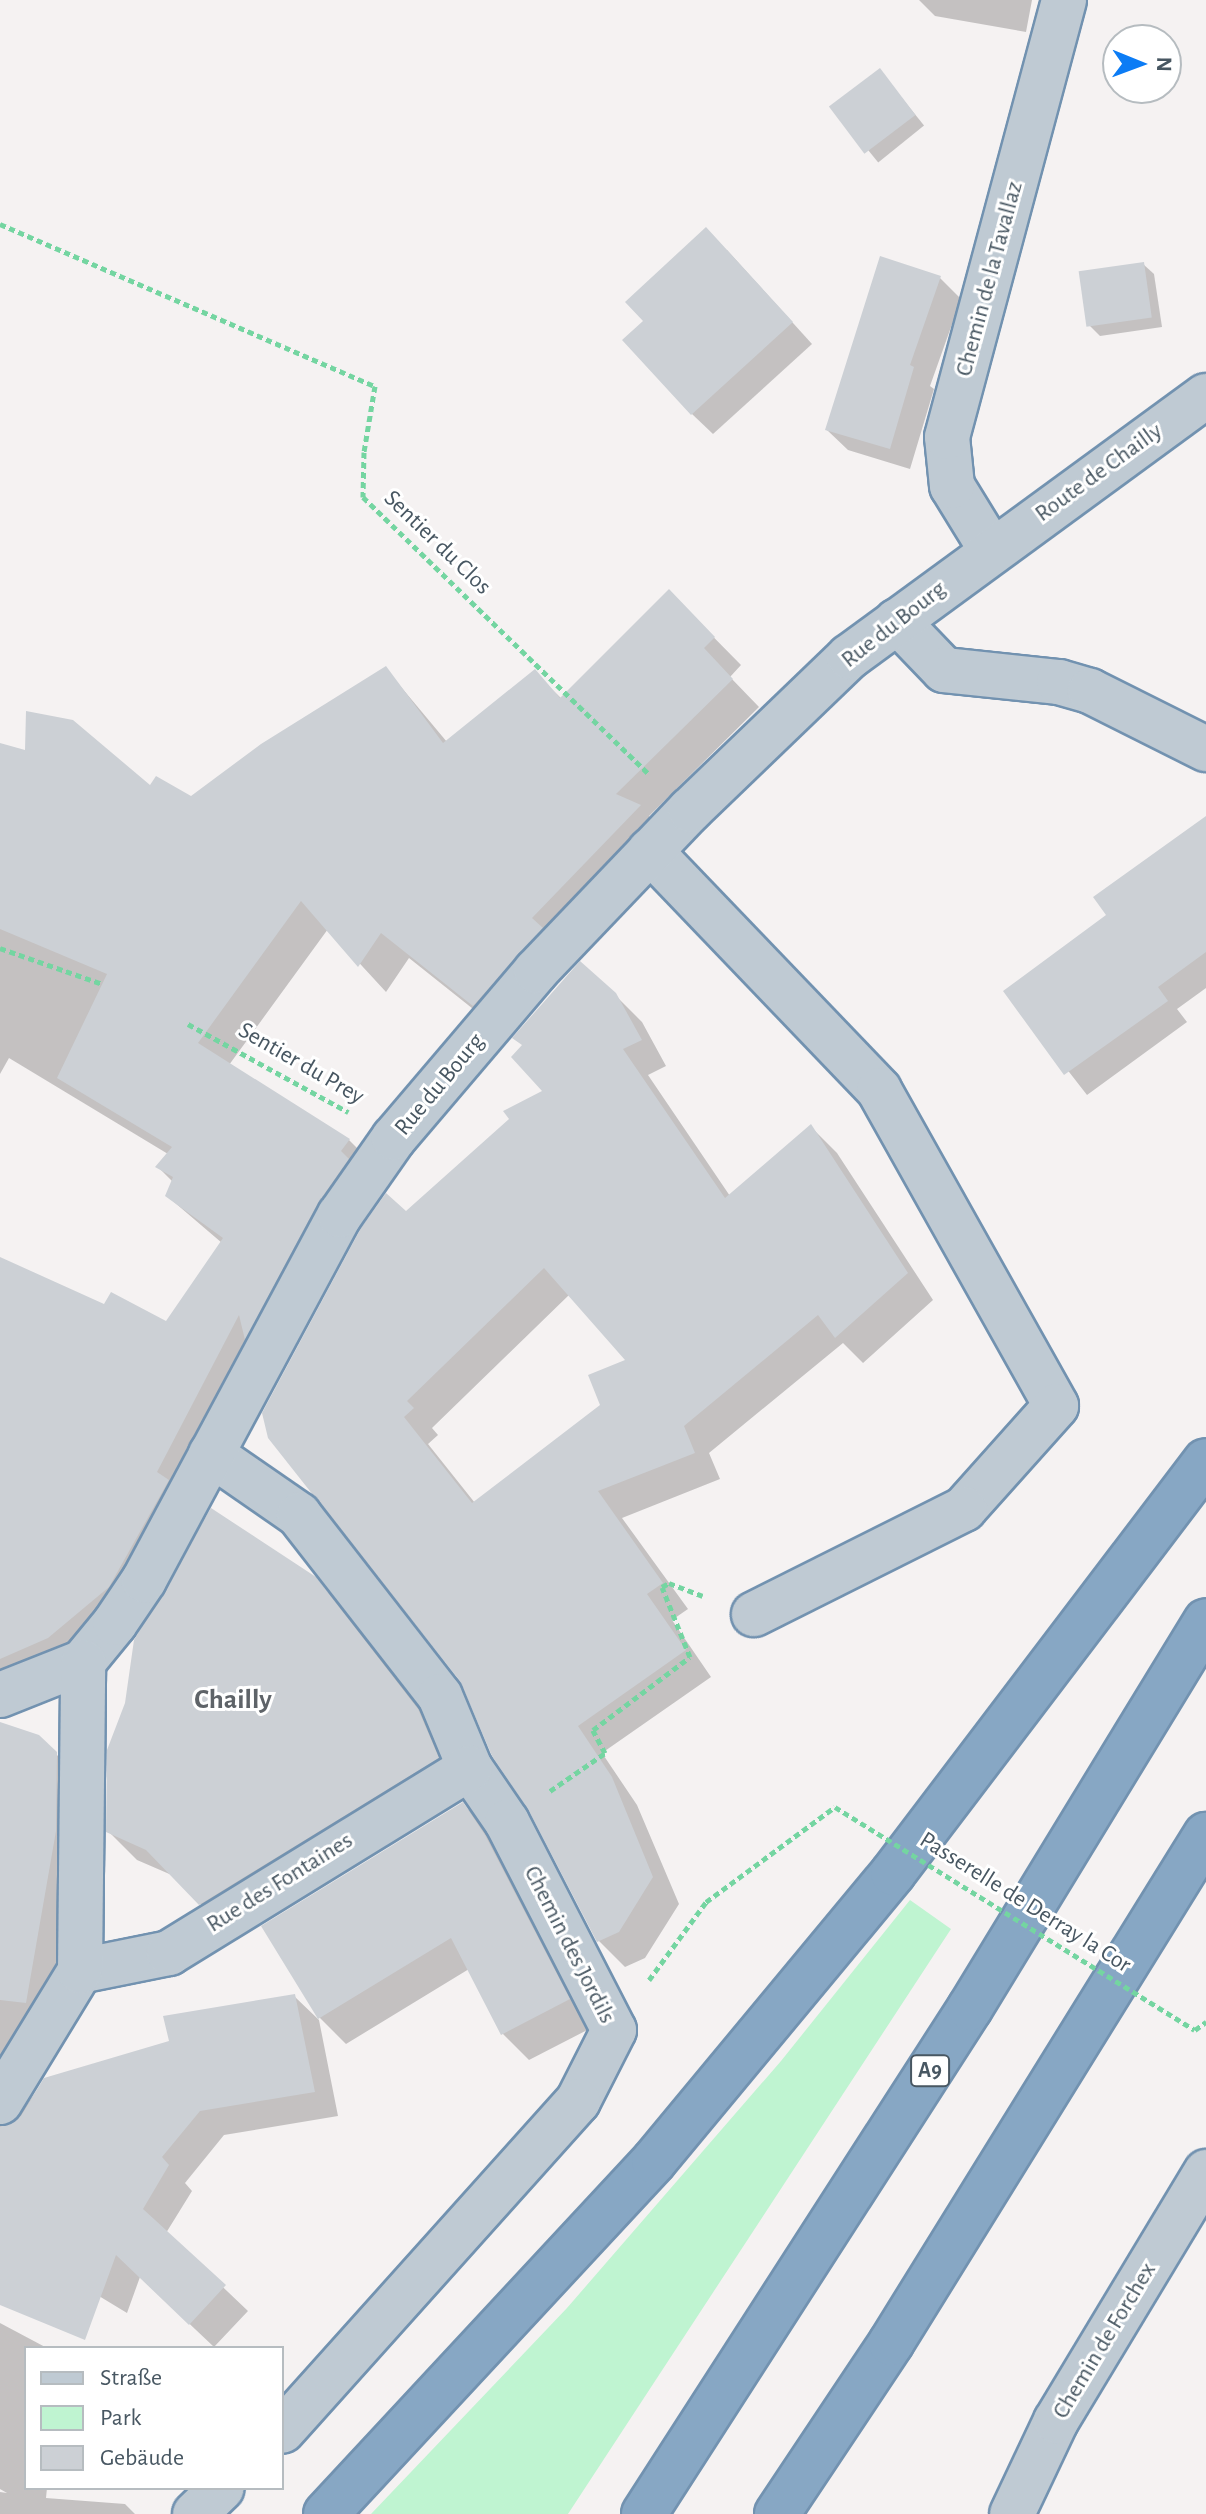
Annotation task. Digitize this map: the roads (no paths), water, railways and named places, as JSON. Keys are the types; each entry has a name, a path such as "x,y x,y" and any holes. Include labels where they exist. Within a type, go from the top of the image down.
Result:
{"highway":[{"path":"326,2514 654,2161 893,1873 1206,1461"},
{"name":"A9","path":"644,2514 921,2087 1206,1621"},
{"path":"777,2514 891,2343 1206,1835"}],"street":[{"name":"Chemin de la Tavallaz","path":"992,551 952,486 947,437 1064,0"},
{"name":"Route de Chailly","path":"992,551 1206,396"},
{"name":"Rue du Bourg","path":"83,1662 144,1580 340,1215 394,1138 536,971 690,810 799,702 897,621 992,551"},
{"path":"897,621 944,670 1059,682 1090,691 1206,749"},
{"path":"650,851 879,1090 1056,1406 964,1509 754,1614"},
{"name":"Chemin des Jordils","path":"211,1454 299,1515 440,1696 470,1768 507,1822 614,2030 578,2101 284,2429"},
{"path":"0,1695 83,1662 80,1971 0,2102"},
{"name":"Rue des Fontaines","path":"80,1971 169,1953 470,1768"},
{"name":"Chemin de Forchex","path":"1012,2514 1056,2421 1206,2172"},
{"path":"195,2514 220,2490"}],"district":[{"name":"Chailly","path":"233,1700"}]}
